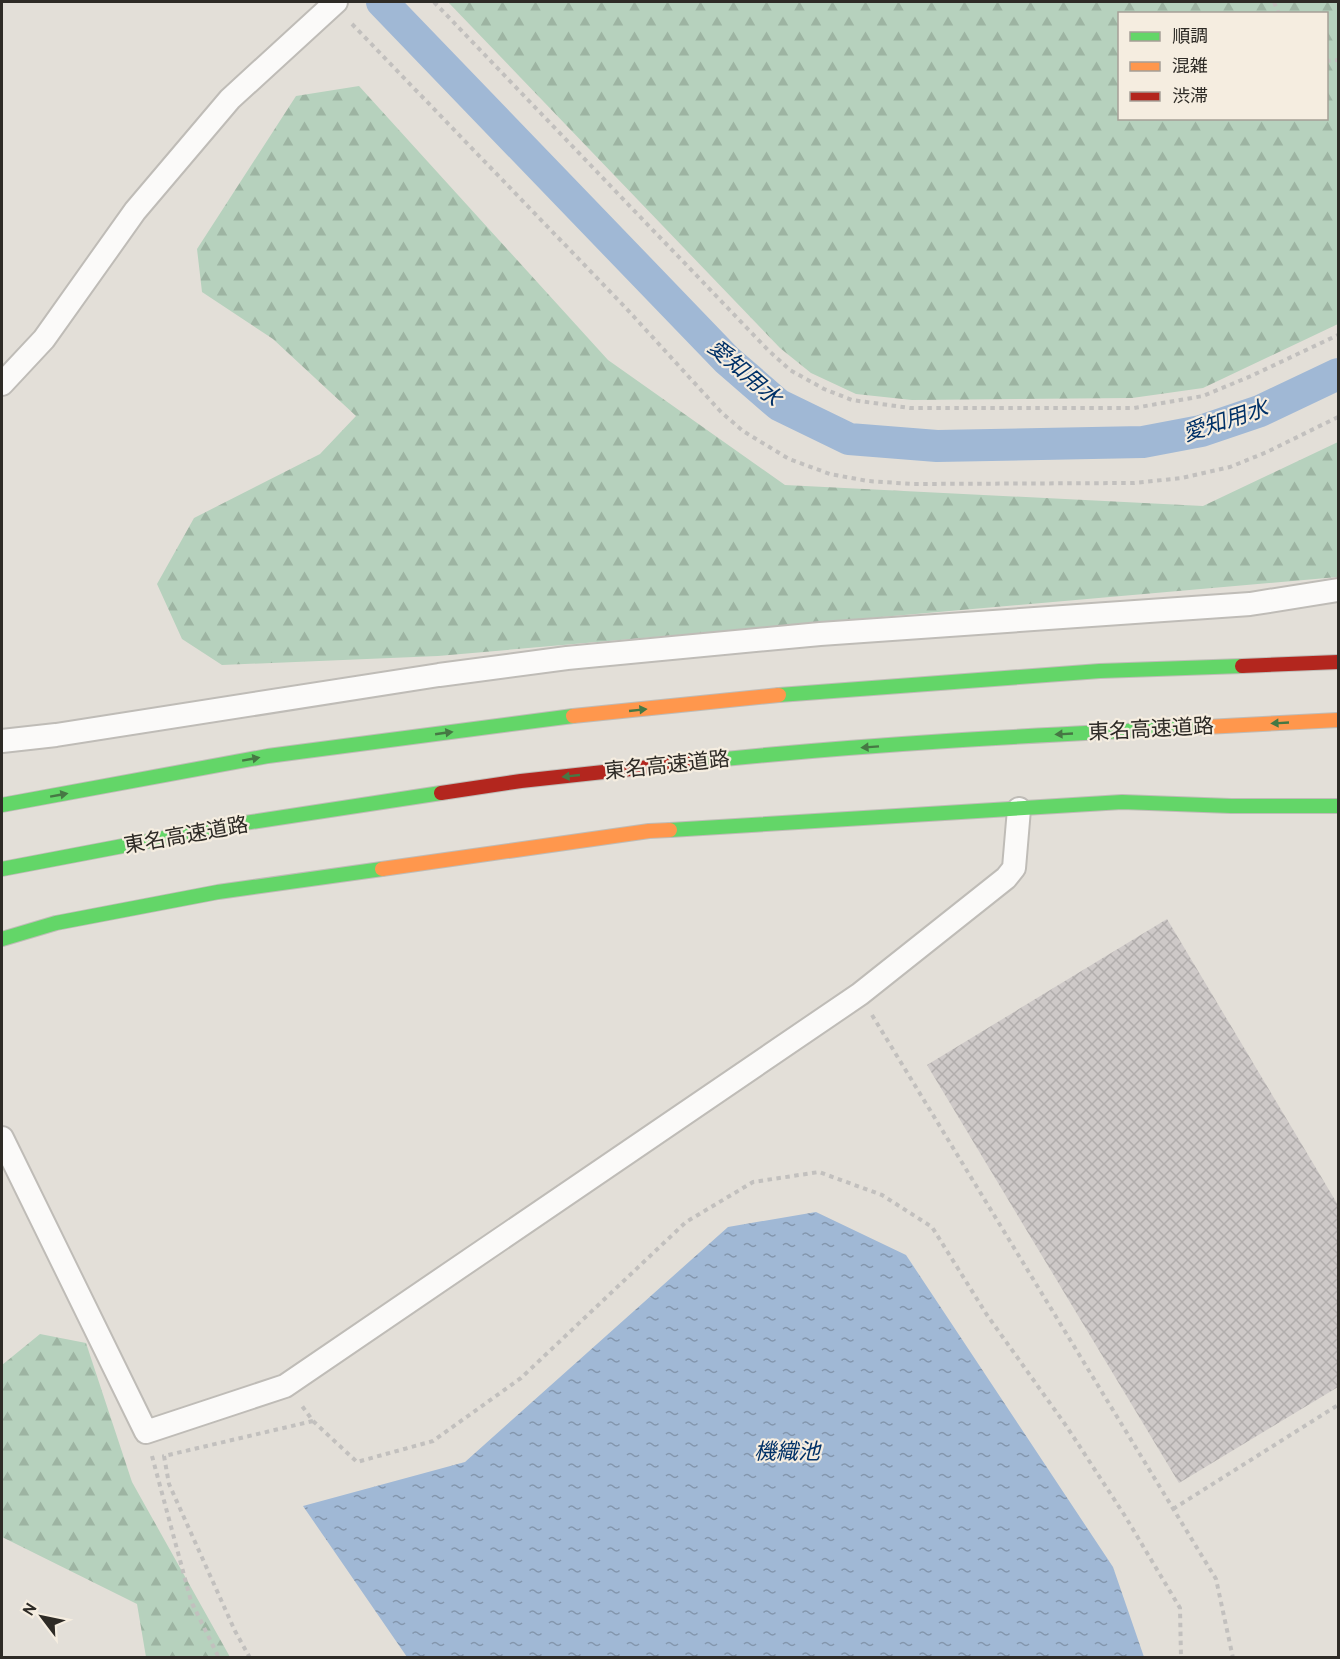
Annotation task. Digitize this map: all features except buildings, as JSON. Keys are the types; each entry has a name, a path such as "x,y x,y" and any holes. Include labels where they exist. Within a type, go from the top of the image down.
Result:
{"main road":[{"path":"2,805 268,756 551,718 788,694 1077,672 1338,662"},
{"name":"東名高速道路","path":"2,869 238,824 533,780 775,754 1076,733 1338,720"},
{"path":"2,939 56,924 218,892 649,831 1122,802 1231,806 1338,806"}],"street":[{"path":"2,384 44,339 135,211 230,99 334,3"},
{"path":"2,741 56,735 428,677 567,658 831,633 1250,604 1338,590"},
{"path":"2,1138 146,1432 285,1386 860,994 1006,878 1014,868 1019,809"}],"path":[{"path":"434,2 768,350 790,370 824,389 852,400 910,408 1134,408 1203,396 1338,335"},
{"path":"334,3 625,307 722,412 743,431 789,459 830,474 868,481 912,484 1134,483 1182,478 1230,467 1267,452 1338,417"},
{"path":"860,994 1216,1579 1233,1658"},
{"path":"285,1386 314,1421 357,1462 433,1441 521,1378 687,1222 753,1182 819,1172 882,1195 932,1227 987,1315 1067,1427 1125,1516 1180,1608 1181,1658"},
{"path":"1173,1509 1338,1405"},
{"path":"250,1658 235,1631 169,1484 164,1456 314,1421"},
{"path":"146,1432 191,1601 219,1658"}],"green space":[{"path":"448,2 1338,2 1338,324 1203,388 1132,398 912,400 856,394 811,373 780,348"},
{"path":"359,86 608,360 785,485 1203,506 1338,442 1338,577 438,656 222,665 182,639 157,584 194,518 320,454 356,416 273,339 202,292 197,249 296,96"},
{"path":"40,1334 86,1343 132,1482 230,1657 146,1657 137,1604 2,1537 2,1365"}],"water":[{"name":"機織池","path":"816,1212 906,1255 1113,1567 1144,1657 407,1657 303,1506 465,1462 728,1227"}],"waterway":[{"name":"愛知用水","path":"382,2 727,360 779,405 849,439 937,446 1143,442 1201,431 1260,411 1338,374"}],"traffic: fast":[{"path":"779,695 1100,671 1242,666"},
{"path":"2,805 268,756 573,716"},
{"path":"695,762 887,745 1206,727"},
{"path":"2,869 238,824 441,793"},
{"path":"670,830 1122,802 1231,806 1338,806"},
{"path":"2,939 56,923 218,892 382,869"}],"traffic: slow":[{"path":"573,716 779,695"},
{"path":"1206,727 1338,720"},
{"path":"382,869 649,831 670,830"}],"traffic: jam":[{"path":"1242,666 1338,662"},
{"path":"441,793 521,781 695,762"}]}
